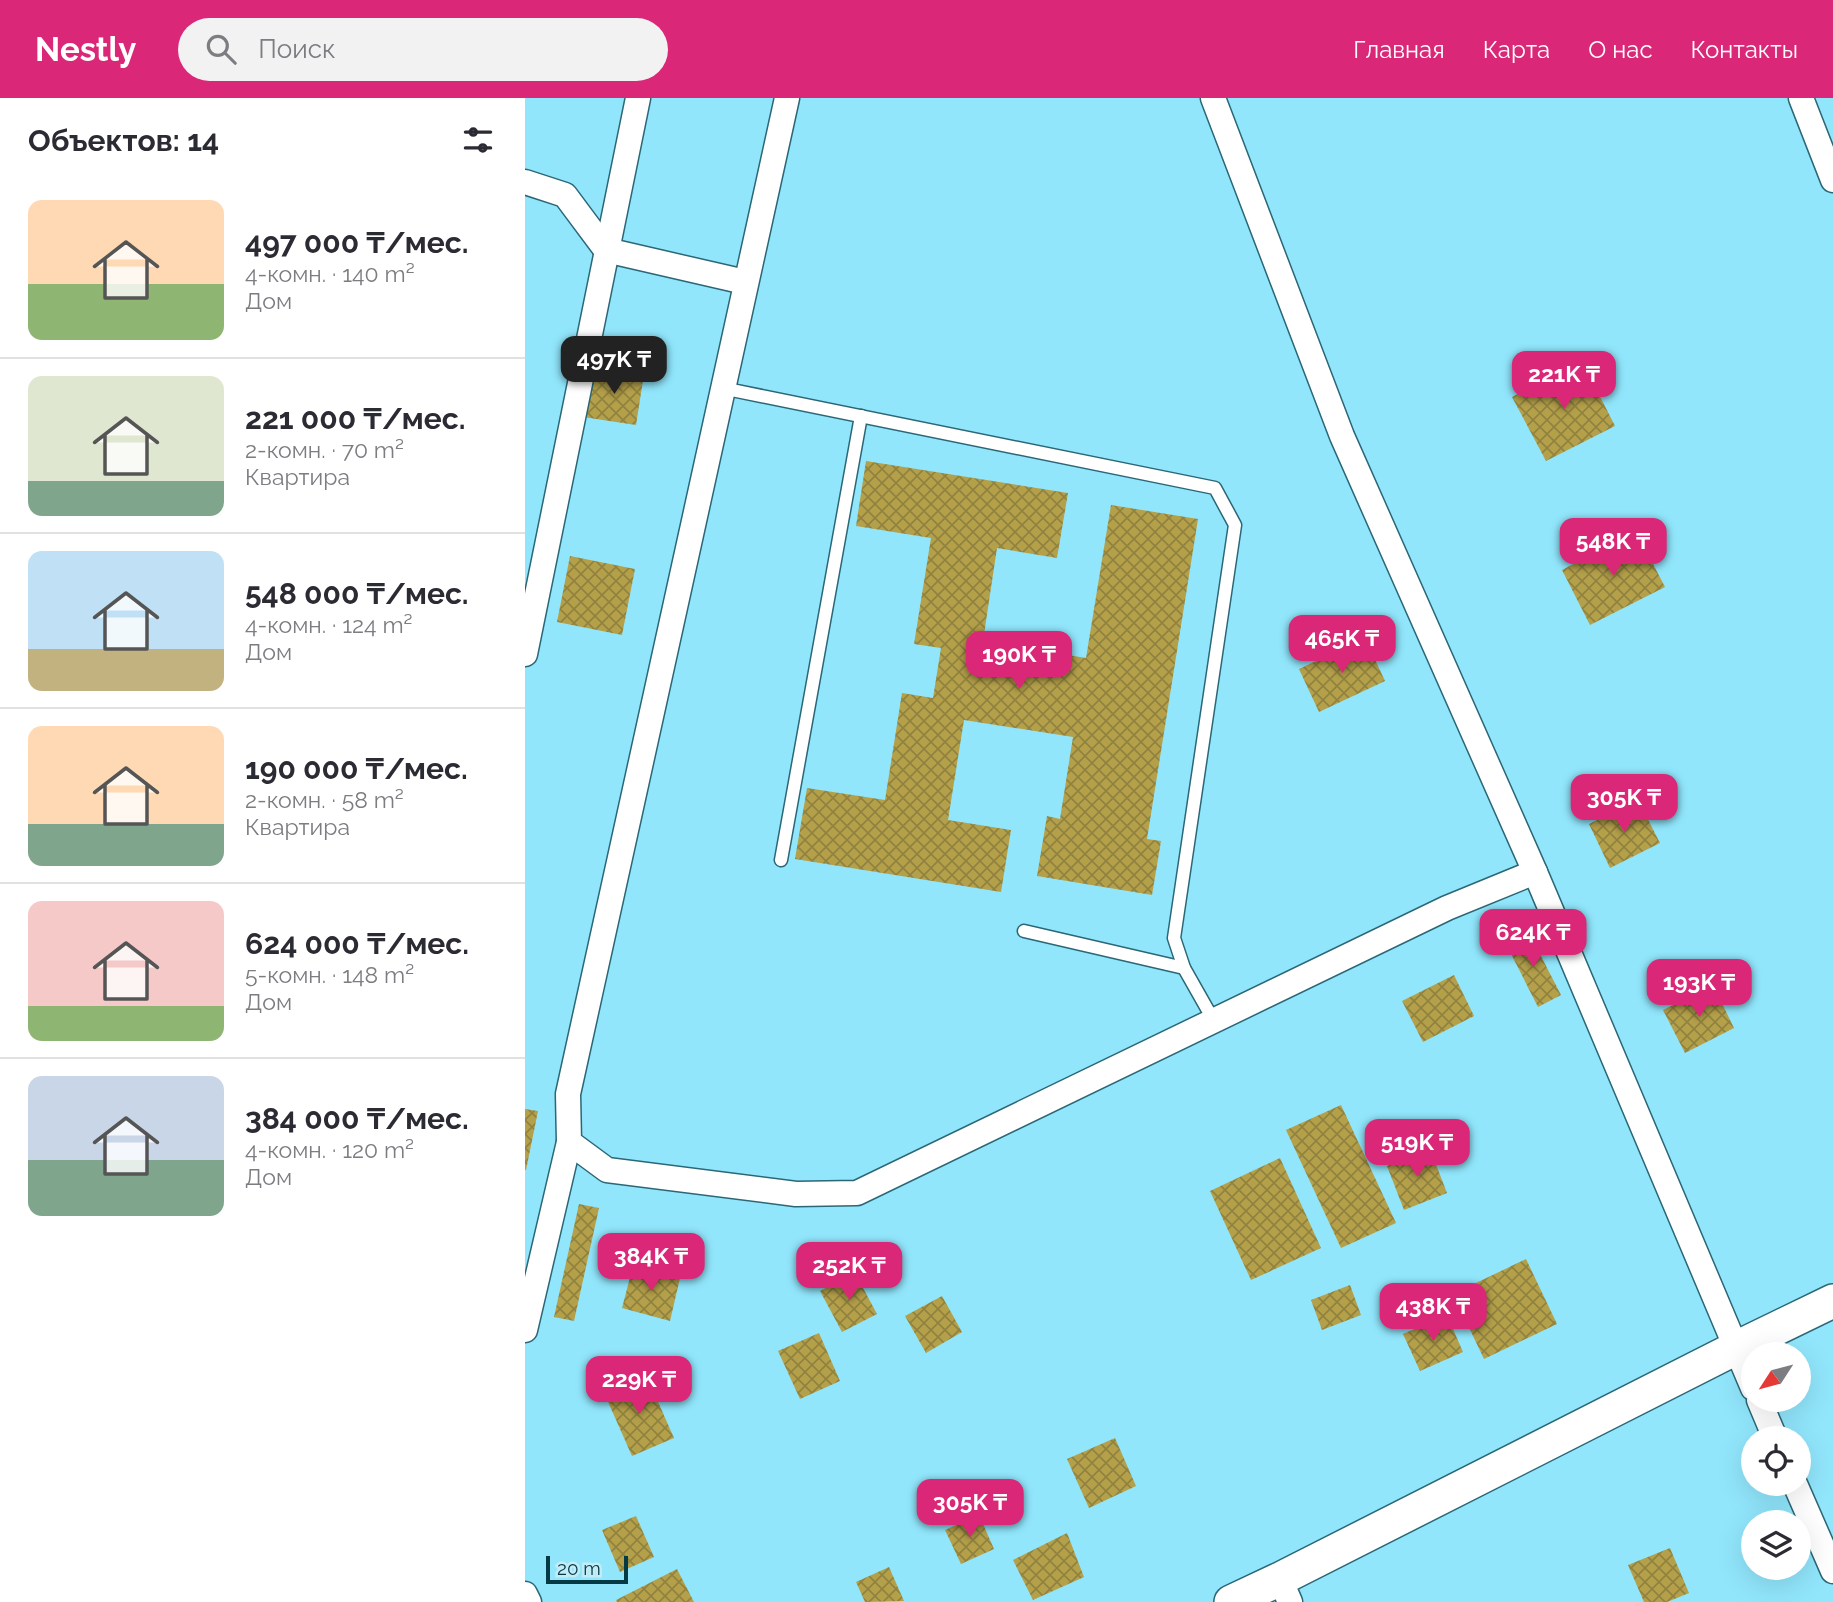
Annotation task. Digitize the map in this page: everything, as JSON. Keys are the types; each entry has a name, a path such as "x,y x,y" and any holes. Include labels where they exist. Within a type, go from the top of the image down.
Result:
{"street":[{"path":"525,654 638,98"},
{"path":"525,1330 569,1142 568,1094 787,98"},
{"path":"1213,98 1342,436 1535,872 1741,1360"},
{"path":"1801,98 1833,180"},
{"path":"525,182 565,195 606,250 745,282"},
{"path":"569,1142 607,1170 796,1194 857,1193 1447,908 1535,872"},
{"path":"1231,1602 1285,1591 1736,1348 1833,1301"},
{"path":"1800,1496 1833,1571"},
{"path":"525,1594 529,1602"}],"lane":[{"path":"722,387 1215,488 1235,525 1174,938 1184,968 1214,1021"},
{"path":"781,860 861,416"},
{"path":"1024,931 1184,968"}],"building":[{"path":"1582,361 1615,426 1546,461 1512,397"},
{"path":"592,366 644,374 636,425 583,417"},
{"path":"866,461 1068,493 1057,558 997,548 983,641 1086,658 1111,505 1198,519 1147,839 1161,841 1152,895 1037,876 1047,816 1060,819 1073,737 964,720 948,820 1011,830 1001,892 795,859 807,788 885,800 902,693 933,698 941,648 914,644 931,538 856,526"},
{"path":"1636,531 1665,587 1590,625 1562,570"},
{"path":"570,556 635,569 622,635 557,622"},
{"path":"1365,638 1385,681 1319,712 1299,669"},
{"path":"1638,800 1660,843 1610,868 1589,824"},
{"path":"1528,931 1561,995 1538,1007 1505,942"},
{"path":"1454,975 1474,1016 1423,1042 1402,1001"},
{"path":"1713,985 1734,1028 1685,1053 1663,1010"},
{"path":"1341,1105 1396,1223 1341,1248 1286,1130"},
{"path":"525,1109 538,1111 526,1170 525,1170"},
{"path":"1430,1149 1447,1193 1404,1210 1387,1166"},
{"path":"1280,1158 1321,1248 1251,1280 1210,1191"},
{"path":"579,1204 599,1208 574,1321 554,1317"},
{"path":"1526,1259 1557,1324 1484,1359 1453,1294"},
{"path":"633,1266 680,1278 670,1321 622,1308"},
{"path":"855,1273 877,1314 842,1332 820,1291"},
{"path":"1350,1285 1361,1315 1322,1330 1311,1300"},
{"path":"942,1296 962,1332 926,1353 905,1316"},
{"path":"1447,1315 1463,1352 1420,1371 1403,1334"},
{"path":"819,1333 840,1381 800,1399 778,1351"},
{"path":"647,1377 674,1438 632,1456 605,1395"},
{"path":"1115,1438 1136,1486 1089,1508 1067,1459"},
{"path":"979,1515 994,1549 961,1564 945,1530"},
{"path":"636,1516 654,1557 620,1572 602,1530"},
{"path":"1067,1533 1084,1577 1033,1600 1013,1560"},
{"path":"1670,1548 1689,1593 1667,1602 1644,1602 1628,1565"},
{"path":"889,1567 904,1601 865,1602 856,1582"},
{"path":"677,1569 694,1602 617,1602 616,1600"}]}
